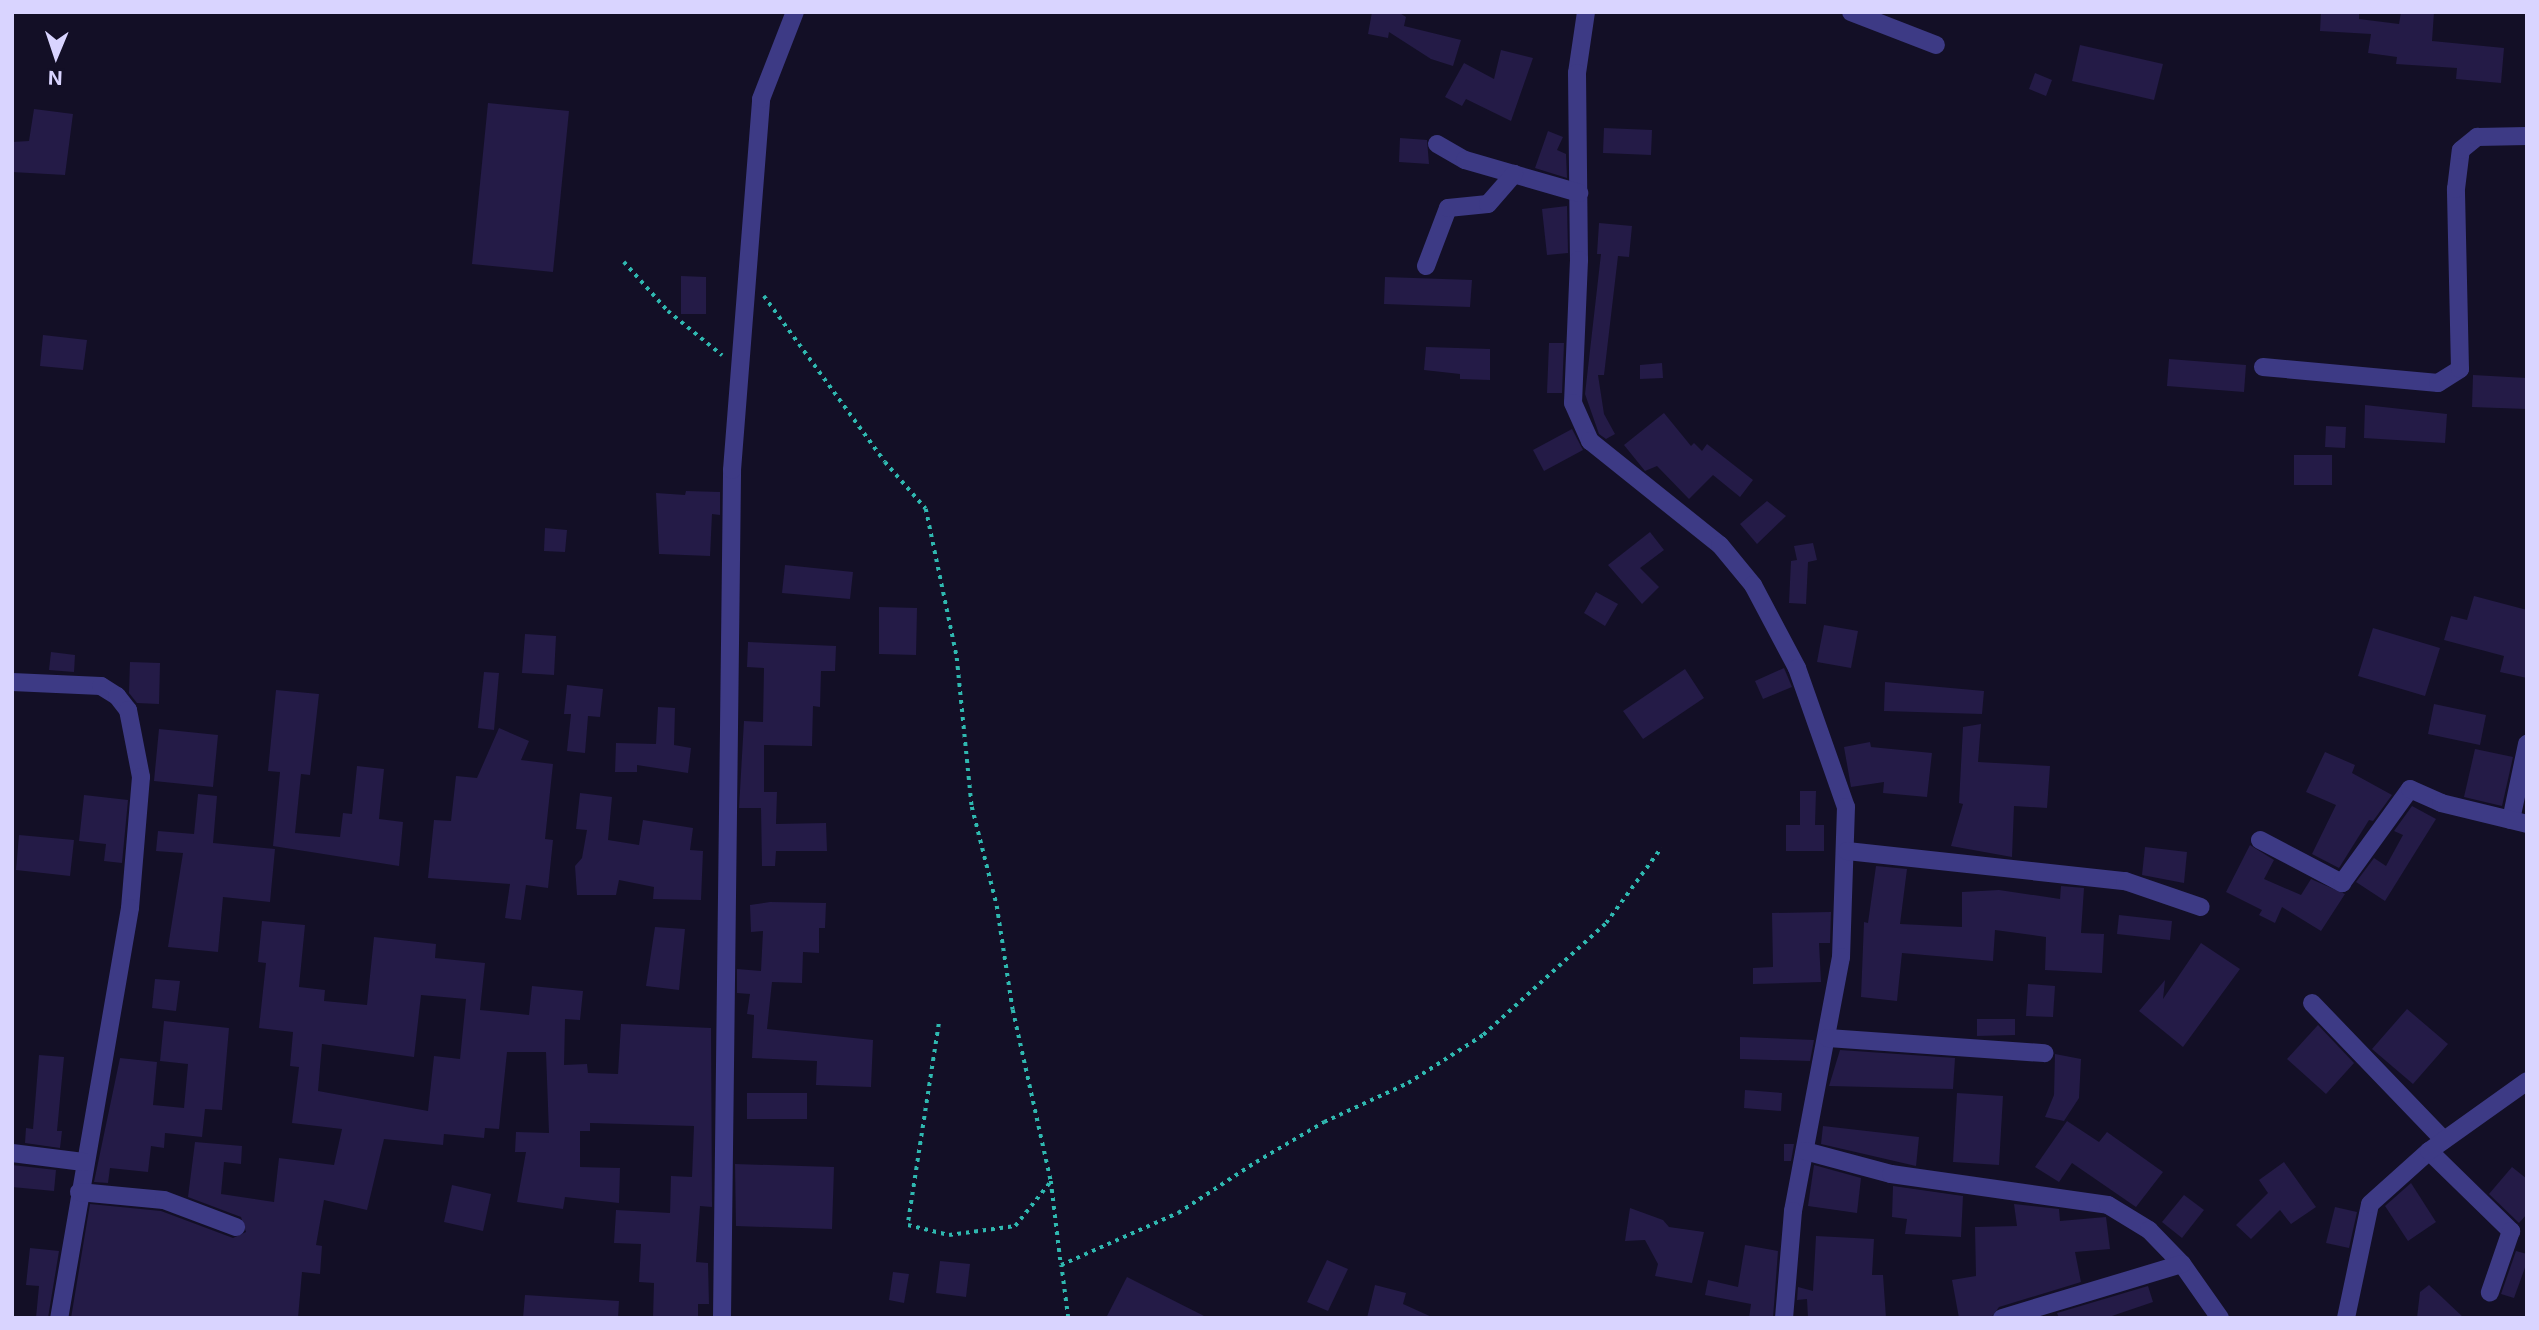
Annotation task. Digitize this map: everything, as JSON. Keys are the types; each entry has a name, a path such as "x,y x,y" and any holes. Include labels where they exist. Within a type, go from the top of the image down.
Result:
{"street":[{"path":"722,1318 727,658 732,470 750,276 761,99 795,12"},
{"path":"1586,12 1577,73 1579,193 1573,403 1590,441 1720,545 1753,585 1792,657 1834,764 1846,807 1847,851 1841,957 1828,1038 1793,1211 1784,1318"},
{"path":"1851,12 1891,19 1936,45"},
{"path":"2263,367 2438,383 2460,369 2456,189 2461,150 2477,136 2527,136"},
{"path":"1437,144 1465,160 1579,193"},
{"path":"1426,266 1448,208 1489,204 1514,174"},
{"path":"12,682 101,686 117,696 128,710 141,777 130,908 83,1162 60,1318"},
{"path":"2260,839 2342,883 2410,789 2441,803 2519,822 2527,744"},
{"path":"1847,851 2125,881 2201,908"},
{"path":"2312,1003 2444,1140"},
{"path":"1828,1038 2044,1053"},
{"path":"2346,1318 2370,1204 2429,1151 2527,1081"},
{"path":"1805,1151 1891,1174 2108,1205 2150,1230 2182,1264 2220,1318"},
{"path":"2429,1151 2511,1231 2490,1292"},
{"path":"12,1153 83,1162"},
{"path":"79,1192 164,1200 236,1227"},
{"path":"2001,1318 2182,1264"}],"path":[{"path":"624,262 668,311 742,372"},
{"path":"750,276 885,463 926,509 957,658 972,807 997,906 1013,1010 1051,1181 1068,1318"},
{"path":"1061,1265 1178,1213 1279,1149 1408,1083 1483,1035 1606,923 1661,848"},
{"path":"939,1024 908,1225 949,1235 1016,1226 1051,1181"}],"building":[{"path":"1372,12 1398,12 1406,17 1404,26 1461,40 1453,66 1431,59 1389,32 1388,38 1368,34"},
{"path":"2321,12 2359,12 2359,19 2399,24 2401,12 2434,12 2432,41 2504,48 2501,83 2456,79 2457,68 2396,64 2397,57 2368,53 2371,34 2320,31"},
{"path":"2080,45 2163,64 2154,100 2072,81"},
{"path":"1501,50 1533,58 1511,121 1466,99 1462,106 1445,97 1464,63 1494,79"},
{"path":"2035,73 2052,80 2046,96 2029,89"},
{"path":"488,103 569,111 553,272 472,264"},
{"path":"34,109 73,114 65,175 12,172 12,142 29,141"},
{"path":"1604,128 1652,130 1651,155 1603,153"},
{"path":"1548,131 1563,137 1557,150 1566,154 1567,178 1535,168"},
{"path":"1400,138 1427,140 1429,164 1399,162"},
{"path":"1567,206 1568,253 1547,255 1542,209"},
{"path":"1599,223 1632,226 1629,257 1618,256 1604,375 1598,375 1604,414 1615,434 1606,439 1599,434 1585,394 1601,254 1597,254"},
{"path":"681,276 706,277 706,314 681,314"},
{"path":"1385,277 1472,280 1470,307 1384,304"},
{"path":"43,335 87,340 83,370 40,366"},
{"path":"1549,343 1564,343 1562,393 1547,393"},
{"path":"1426,347 1490,349 1490,380 1460,379 1460,374 1424,370"},
{"path":"2169,359 2246,365 2244,392 2167,386"},
{"path":"1662,363 1663,378 1640,379 1640,365"},
{"path":"2473,375 2527,378 2527,409 2472,407"},
{"path":"2365,405 2447,414 2445,443 2364,438"},
{"path":"1664,413 1691,446 1694,443 1702,451 1707,444 1753,480 1740,497 1713,475 1689,499 1657,466 1645,471 1624,445"},
{"path":"2326,426 2346,427 2345,448 2325,447"},
{"path":"1572,429 1583,450 1544,471 1533,450"},
{"path":"2294,455 2332,455 2332,485 2294,485"},
{"path":"686,491 720,492 720,515 712,514 710,556 659,554 656,493 685,495"},
{"path":"1767,501 1786,516 1757,544 1740,524"},
{"path":"545,528 567,530 565,552 544,551"},
{"path":"1650,532 1664,550 1640,568 1659,587 1642,604 1608,565"},
{"path":"1813,543 1817,560 1808,562 1806,604 1789,603 1791,561 1797,560 1794,546"},
{"path":"785,565 853,572 850,599 782,593"},
{"path":"1596,592 1618,604 1605,626 1584,613"},
{"path":"2474,596 2527,610 2527,678 2500,672 2504,656 2444,640 2451,616 2467,620"},
{"path":"879,607 917,608 916,655 879,654"},
{"path":"1824,625 1858,631 1851,668 1817,662"},
{"path":"2373,628 2440,648 2425,696 2358,676"},
{"path":"525,634 556,636 554,675 522,673"},
{"path":"748,642 836,646 835,671 821,671 820,707 813,706 812,746 764,745 764,792 777,792 776,824 826,823 827,851 776,851 775,866 762,866 761,808 739,808 744,721 763,722 764,668 747,667"},
{"path":"51,652 75,655 74,672 49,670"},
{"path":"130,662 160,663 159,704 137,703 129,693"},
{"path":"1784,668 1792,687 1763,699 1755,681"},
{"path":"1685,669 1704,698 1643,739 1623,711"},
{"path":"484,672 499,673 494,730 478,728"},
{"path":"1885,682 1984,691 1982,714 1884,711"},
{"path":"567,685 603,689 600,717 588,716 585,753 567,751 571,714 564,714"},
{"path":"276,690 319,694 310,775 301,774 295,833 340,837 343,813 352,814 357,766 384,769 379,819 403,822 399,866 273,846 280,772 268,771"},
{"path":"2434,704 2486,715 2480,745 2428,734"},
{"path":"658,707 675,708 674,745 691,748 688,773 637,765 637,772 615,772 616,743 656,744"},
{"path":"1981,724 1978,762 2050,766 2047,808 2014,806 2012,857 1951,846 1963,804 1959,803 1963,727"},
{"path":"499,728 529,741 521,760 553,764 545,839 553,840 548,888 526,885 521,920 505,918 510,884 428,878 434,820 451,821 456,776 477,778"},
{"path":"159,729 218,735 213,787 154,781"},
{"path":"1870,742 1871,747 1932,753 1927,797 1883,793 1884,782 1851,787 1844,747"},
{"path":"2475,749 2513,757 2502,806 2464,797"},
{"path":"2325,752 2355,765 2352,773 2392,795 2373,821 2369,820 2339,868 2312,854 2336,805 2306,792"},
{"path":"1800,791 1816,791 1815,825 1824,825 1824,851 1786,851 1786,825 1800,825"},
{"path":"580,793 612,797 608,840 639,845 643,820 693,828 690,850 703,851 701,900 653,899 654,887 619,880 616,895 577,895 575,866 582,858 587,830 576,829"},
{"path":"198,794 217,796 213,843 275,849 270,902 223,897 218,952 168,947 183,853 156,851 158,831 194,834"},
{"path":"84,795 128,800 122,863 104,861 106,844 79,841"},
{"path":"2412,806 2436,819 2385,901 2356,882 2374,858 2386,866 2403,835 2394,831"},
{"path":"19,835 74,840 70,876 16,870"},
{"path":"2250,845 2274,860 2264,879 2301,895 2311,879 2345,894 2321,931 2282,907 2275,923 2259,915 2262,910 2226,892"},
{"path":"2145,847 2187,852 2184,883 2142,875"},
{"path":"1876,866 1907,869 1900,924 1962,927 1962,892 1999,890 2060,899 2061,886 2084,888 2081,933 2104,934 2102,973 2045,970 2046,937 1995,930 1993,961 1902,953 1897,1001 1861,997 1864,922 1868,923"},
{"path":"770,902 826,903 825,928 819,928 819,953 803,952 802,983 772,982 767,1029 873,1040 871,1087 816,1085 817,1061 752,1058 754,1015 747,1014 750,994 737,993 737,969 761,971 763,931 751,932 750,905"},
{"path":"1831,912 1830,943 1819,943 1821,982 1753,984 1753,968 1773,967 1772,913"},
{"path":"2119,915 2172,921 2170,940 2117,934"},
{"path":"262,921 305,925 299,987 325,990 324,1001 367,1005 374,937 436,944 435,958 485,963 480,1010 529,1015 532,986 583,991 580,1020 565,1019 564,1065 587,1064 588,1073 618,1074 621,1024 711,1028 712,1207 700,1206 696,1262 708,1263 709,1304 698,1304 698,1318 653,1318 654,1283 639,1282 641,1244 614,1243 616,1210 670,1213 671,1176 692,1177 694,1126 590,1123 590,1131 580,1131 580,1167 620,1168 619,1203 565,1197 563,1209 517,1202 526,1152 515,1152 516,1132 549,1133 546,1052 507,1052 499,1129 485,1128 484,1138 444,1134 443,1145 384,1139 367,1210 324,1200 316,1245 322,1246 320,1274 302,1272 298,1318 71,1318 90,1204 161,1211 233,1238 246,1232 241,1217 188,1197 195,1142 242,1146 241,1164 224,1162 221,1194 274,1202 279,1158 334,1165 342,1129 292,1123 299,1067 290,1066 293,1032 259,1028 266,963 258,962","holes":["421,995 466,999 460,1059 434,1056 428,1111 318,1091 322,1044 414,1057"]},
{"path":"655,927 685,929 679,990 646,986"},
{"path":"2201,943 2240,969 2183,1047 2139,1011 2165,980 2163,999"},
{"path":"155,979 180,981 176,1011 152,1008"},
{"path":"2028,984 2055,986 2053,1017 2026,1016"},
{"path":"2407,1009 2448,1044 2413,1084 2372,1049"},
{"path":"1977,1019 2015,1019 2015,1035 1977,1036"},
{"path":"164,1021 229,1028 222,1110 205,1109 202,1137 165,1133 164,1148 151,1146 148,1172 110,1168 108,1183 94,1182 120,1058 157,1062 153,1105 184,1108 188,1064 160,1061"},
{"path":"2318,1025 2354,1063 2326,1094 2287,1059"},
{"path":"1740,1037 1814,1040 1810,1061 1740,1059"},
{"path":"1840,1050 1955,1058 1953,1089 1829,1086"},
{"path":"2055,1054 2081,1059 2079,1098 2064,1121 2045,1117 2054,1095"},
{"path":"39,1055 64,1057 57,1131 62,1131 60,1148 25,1143 26,1128 33,1129"},
{"path":"1745,1090 1782,1093 1781,1111 1744,1108"},
{"path":"747,1093 807,1093 807,1119 747,1119"},
{"path":"1957,1093 2003,1096 1999,1165 1953,1162"},
{"path":"2067,1121 2099,1142 2107,1132 2163,1172 2136,1207 2072,1163 2059,1182 2035,1167"},
{"path":"1823,1126 1919,1137 1916,1166 1821,1144"},
{"path":"1784,1144 1794,1144 1791,1161 1784,1161"},
{"path":"2284,1162 2316,1207 2291,1224 2280,1210 2251,1239 2236,1225 2268,1193 2259,1180"},
{"path":"735,1164 834,1167 832,1229 736,1226"},
{"path":"12,1165 56,1170 54,1191 12,1187"},
{"path":"1814,1165 1861,1178 1857,1213 1808,1206"},
{"path":"2512,1167 2527,1179 2527,1214 2519,1223 2489,1194"},
{"path":"2411,1183 2436,1222 2408,1241 2385,1206"},
{"path":"452,1185 491,1194 483,1231 444,1222"},
{"path":"1893,1186 1963,1196 1961,1237 1905,1234 1907,1219 1892,1217"},
{"path":"2184,1195 2204,1210 2182,1238 2162,1222"},
{"path":"2014,1204 2059,1209 2060,1221 2106,1217 2110,1249 2075,1252 2081,1282 1999,1307 1991,1318 1959,1318 1952,1280 1976,1276 1975,1227 2017,1226"},
{"path":"2335,1207 2357,1212 2349,1248 2326,1243"},
{"path":"1630,1208 1663,1220 1669,1227 1704,1232 1692,1283 1655,1276 1658,1264 1645,1240 1625,1241"},
{"path":"1816,1236 1874,1239 1872,1275 1883,1275 1886,1318 1808,1318 1807,1299 1797,1300 1798,1287 1813,1291"},
{"path":"1745,1245 1778,1251 1773,1318 1749,1318 1751,1304 1705,1295 1708,1280 1738,1287"},
{"path":"30,1248 59,1251 48,1318 36,1318 39,1286 26,1285"},
{"path":"2516,1251 2527,1254 2527,1262 2514,1298 2501,1294"},
{"path":"1327,1260 1348,1269 1328,1311 1307,1302"},
{"path":"940,1261 970,1264 966,1297 936,1293"},
{"path":"893,1272 909,1274 904,1303 889,1300"},
{"path":"1127,1277 1208,1318 1106,1318"},
{"path":"1375,1285 1406,1293 1403,1304 1434,1318 1367,1318"},
{"path":"2429,1285 2464,1318 2417,1318 2420,1292"},
{"path":"2148,1286 2153,1302 2106,1318 2059,1318 2057,1313"},
{"path":"525,1295 619,1301 618,1318 523,1318"}]}
